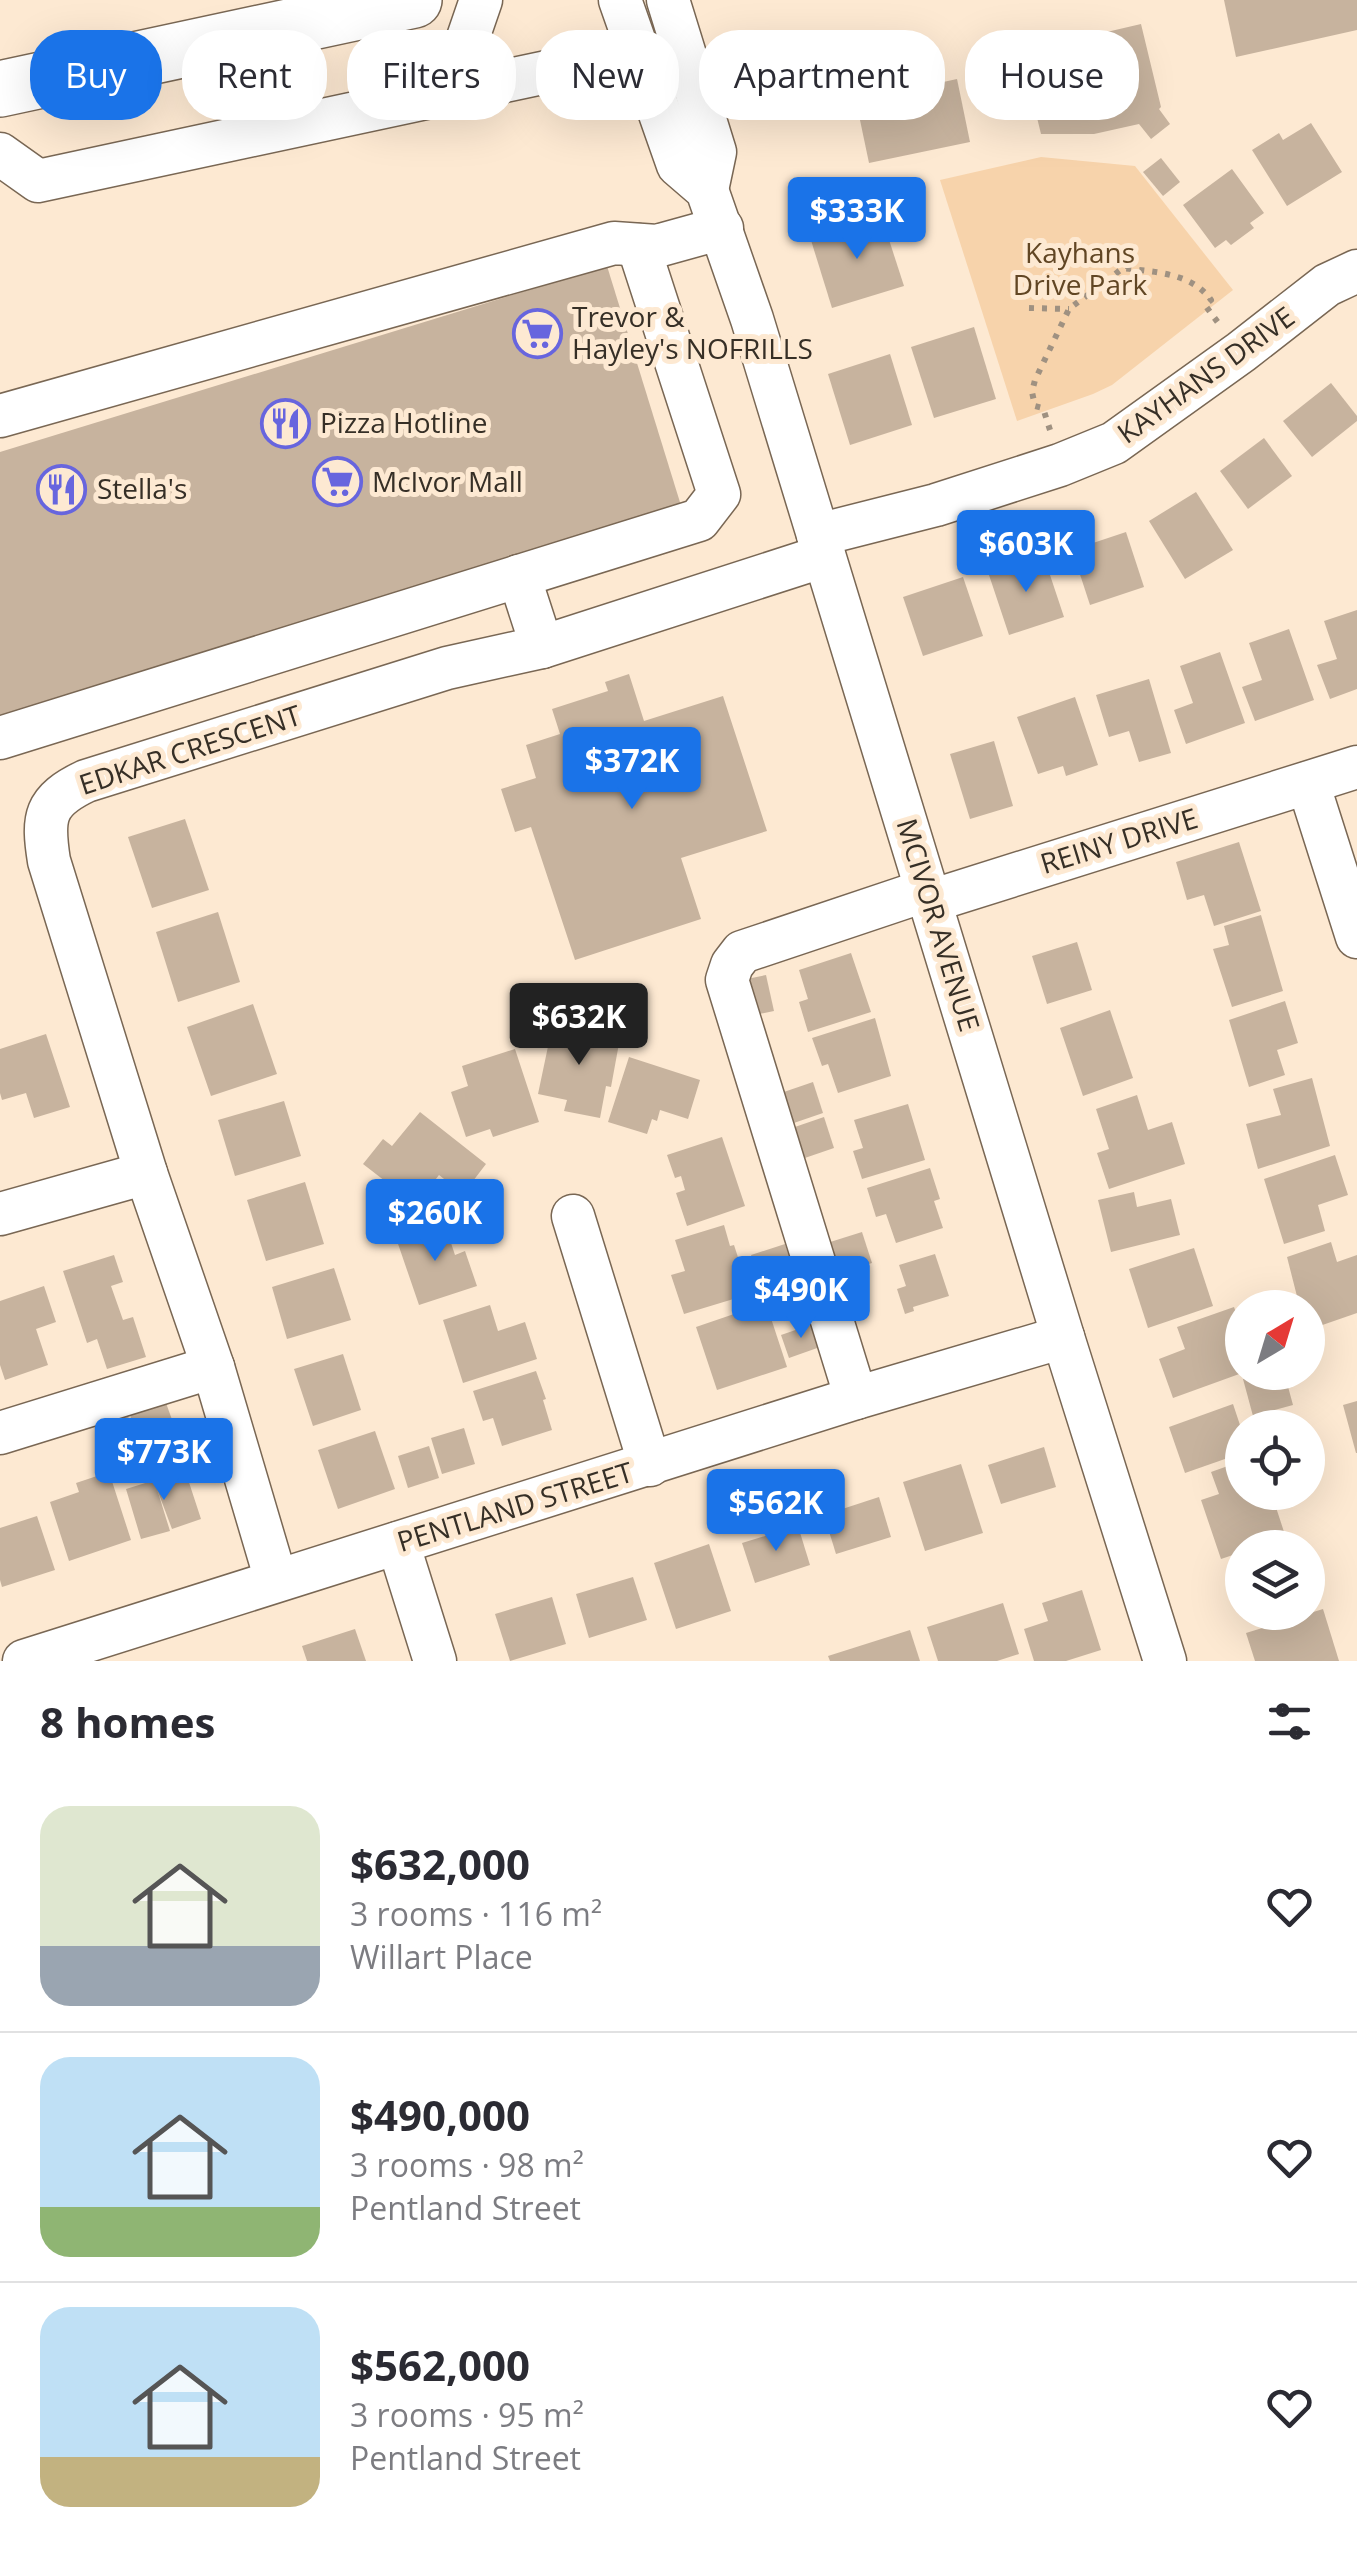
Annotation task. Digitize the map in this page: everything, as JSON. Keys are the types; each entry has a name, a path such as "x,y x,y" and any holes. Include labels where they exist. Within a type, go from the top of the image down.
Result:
{"main road":[{"path":"0,89 252,17 414,0"}],"street":[{"path":"471,30 481,0"},
{"name":"MCIVOR AVENUE","path":"620,0 678,165 714,209"},
{"name":"MCIVOR AVENUE","path":"668,0 714,152 714,209 752,319 1165,1661"},
{"path":"0,154 38,181 347,115"},
{"path":"0,416 614,243 656,246 714,209"},
{"path":"0,738 699,520 719,494 638,244"},
{"name":"KAYHANS DRIVE","path":"821,545 1114,444 1328,284 1357,271"},
{"name":"EDKAR CRESCENT","path":"276,1580 213,1367 146,1173 49,861 45,837 48,810 66,791 86,782 447,668 542,647 821,545"},
{"path":"519,576 542,647"},
{"path":"149,692 168,756"},
{"name":"REINY DRIVE","path":"856,1398 727,980 742,952 1357,768"},
{"path":"1308,783 1357,937"},
{"path":"0,1214 146,1173"},
{"path":"572,1216 650,1465"},
{"name":"PENTLAND STREET","path":"24,1661 91,1651 276,1580 1064,1336"},
{"path":"0,1433 213,1367"},
{"path":"398,1543 435,1661"}],"path":[{"path":"1128,269 1130,245"},
{"path":"1060,465 1044,408 1035,406 1032,392 1069,309 1123,268 1172,276 1196,285 1210,300 1205,305 1240,352"},
{"path":"1028,308 1069,309"}],"green space":[{"name":"Kayhans Drive Park","path":"1041,157 1135,166 1233,290 1112,385 1017,421 940,180"}],"building":[{"path":"1224,0 1357,0 1357,30 1236,57"},
{"path":"1141,24 1159,109 1170,124 1151,139 1139,124 1094,134 1041,134 1038,120 1139,120 1139,30 1115,30"},
{"path":"957,79 970,142 869,163 860,120 945,120 945,82"},
{"path":"1311,123 1342,172 1287,206 1252,150 1279,133 1283,140"},
{"path":"1161,158 1180,182 1163,196 1143,172"},
{"path":"1232,169 1264,213 1250,223 1254,228 1231,245 1226,240 1215,248 1183,205"},
{"path":"881,215 904,286 832,308 810,237"},
{"name":"McIvor Mall","path":"607,266 683,512 0,722 0,452"},
{"path":"974,327 996,399 934,418 911,347"},
{"path":"890,354 912,425 850,445 828,374"},
{"path":"1331,383 1357,421 1312,457 1283,421"},
{"path":"1264,438 1292,476 1248,509 1220,471"},
{"path":"1196,492 1233,550 1185,579 1149,521"},
{"path":"1126,532 1144,587 1090,605 1072,550"},
{"path":"1043,554 1064,617 1009,635 988,572"},
{"path":"963,577 983,636 923,656 903,597"},
{"path":"1357,610 1357,689 1330,699 1317,665 1337,659 1324,621"},
{"path":"1289,629 1314,700 1255,721 1242,687 1262,680 1249,643"},
{"path":"1220,652 1245,723 1186,744 1174,710 1193,703 1180,666"},
{"path":"629,674 644,721 723,696 767,831 681,858 701,919 575,960 531,827 515,832 501,789 536,778 526,745 560,734 552,709 608,691 605,682"},
{"path":"1149,679 1171,753 1139,762 1129,731 1109,737 1096,695"},
{"path":"1075,697 1098,765 1066,776 1063,766 1038,774 1017,717"},
{"path":"994,741 1013,806 970,819 950,754"},
{"path":"185,819 209,890 152,908 128,837"},
{"path":"1239,842 1261,911 1214,926 1204,895 1187,900 1176,862"},
{"path":"218,912 240,982 178,1002 156,932"},
{"path":"1261,915 1283,991 1232,1007 1213,949 1229,945 1224,926"},
{"path":"1077,942 1092,990 1047,1004 1032,956"},
{"path":"851,953 871,1012 808,1032 799,1002 808,999 799,970"},
{"path":"766,975 774,1011 750,1016 742,980"},
{"path":"1285,1001 1298,1043 1277,1050 1285,1075 1249,1087 1229,1020"},
{"path":"253,1004 277,1074 211,1096 187,1027"},
{"path":"1110,1010 1133,1078 1083,1096 1060,1028"},
{"path":"875,1018 891,1076 838,1093 828,1064 822,1066 812,1038"},
{"path":"556,1020 620,1038 611,1087 606,1086 600,1118 564,1111 567,1100 538,1094"},
{"path":"46,1034 70,1107 34,1118 26,1093 2,1100 0,1049"},
{"path":"515,1049 539,1122 493,1137 490,1129 466,1137 451,1092 468,1086 462,1066"},
{"path":"629,1057 700,1080 688,1119 660,1110 647,1134 608,1122"},
{"path":"1312,1078 1330,1146 1258,1169 1246,1124 1281,1115 1273,1089"},
{"path":"813,1082 823,1113 788,1125 778,1094"},
{"path":"1137,1095 1148,1130 1172,1122 1185,1164 1109,1189 1097,1153 1109,1149 1096,1109"},
{"path":"284,1101 301,1156 235,1176 218,1120"},
{"path":"908,1104 925,1160 862,1179 853,1151 863,1148 854,1120"},
{"path":"420,1112 486,1164 463,1194 439,1175 416,1205 363,1164 383,1139 392,1146"},
{"path":"824,1117 834,1148 799,1160 789,1129"},
{"path":"722,1137 745,1206 687,1226 676,1193 685,1190 681,1176 675,1178 667,1155"},
{"path":"1335,1155 1348,1195 1318,1205 1325,1231 1284,1244 1264,1179"},
{"path":"930,1168 940,1199 934,1201 943,1228 896,1243 886,1214 876,1217 867,1188"},
{"path":"305,1182 324,1244 266,1261 247,1200"},
{"path":"1134,1192 1137,1207 1171,1199 1180,1235 1111,1252 1098,1200"},
{"path":"444,1222 455,1255 465,1251 477,1286 419,1305 396,1238"},
{"path":"724,1225 750,1294 684,1314 671,1275 685,1271 675,1240"},
{"path":"862,1232 872,1263 837,1274 827,1243"},
{"path":"1331,1242 1337,1262 1357,1255 1357,1313 1325,1324 1325,1290 1295,1290 1287,1257"},
{"path":"785,1244 792,1266 759,1277 751,1255"},
{"path":"1194,1248 1213,1306 1148,1328 1129,1269"},
{"path":"935,1254 949,1296 913,1307 914,1311 905,1314 897,1289 906,1286 899,1265"},
{"path":"114,1255 123,1282 111,1286 123,1320 133,1317 146,1357 107,1369 97,1339 87,1343 63,1271"},
{"path":"334,1268 351,1320 287,1339 272,1287"},
{"path":"44,1286 56,1322 36,1329 48,1365 5,1380 0,1365 0,1301"},
{"path":"766,1303 787,1367 717,1390 696,1327"},
{"path":"490,1305 498,1331 525,1322 537,1359 463,1383 443,1320"},
{"path":"1225,1310 1225,1379 1173,1398 1159,1359 1185,1349 1177,1327"},
{"path":"813,1324 820,1347 789,1358 781,1335"},
{"path":"343,1354 361,1410 313,1426 294,1369"},
{"path":"536,1371 552,1430 502,1446 493,1418 483,1421 473,1391"},
{"path":"1246,1390 1289,1390 1293,1405 1251,1410"},
{"path":"1357,1401 1357,1453 1356,1453 1343,1405"},
{"path":"166,1403 179,1439 143,1452 130,1415"},
{"path":"1233,1404 1235,1410 1225,1410 1225,1459 1185,1473 1169,1427"},
{"path":"128,1416 139,1449 110,1458 99,1425"},
{"path":"464,1428 475,1464 442,1474 431,1438"},
{"path":"375,1431 395,1489 338,1509 318,1450"},
{"path":"429,1446 439,1478 408,1488 398,1456"},
{"path":"1044,1447 1056,1487 1001,1504 988,1465"},
{"path":"183,1464 201,1519 172,1529 157,1489 170,1531 141,1539 126,1489 155,1480 153,1474"},
{"path":"961,1464 983,1533 925,1551 903,1482"},
{"path":"1225,1467 1225,1510 1277,1510 1283,1530 1225,1530 1225,1558 1221,1559 1201,1500 1219,1494 1211,1472"},
{"path":"109,1472 131,1540 69,1561 50,1502 79,1492 76,1483"},
{"path":"879,1497 891,1537 836,1554 824,1515"},
{"path":"37,1516 55,1570 2,1587 0,1528"},
{"path":"798,1526 810,1565 755,1583 742,1543"},
{"path":"709,1544 731,1611 676,1629 654,1563"},
{"path":"633,1577 647,1620 589,1638 576,1594"},
{"path":"1082,1590 1101,1650 1066,1661 1034,1661 1024,1629 1048,1621 1042,1603"},
{"path":"552,1597 566,1644 510,1661 495,1614"},
{"path":"1003,1603 1019,1654 997,1661 938,1661 927,1627"},
{"path":"1325,1616 1339,1661 1255,1661 1246,1633 1325,1630"},
{"path":"355,1629 366,1661 307,1661 302,1646"},
{"path":"910,1630 920,1661 830,1661 828,1656"}],"place":[{"name":"Trevor & Hayley's NOFRILLS","path":"537,333"},
{"name":"Pizza Hotline","path":"285,423"},
{"name":"McIvor Mall","path":"337,482"},
{"name":"Stella's","path":"62,489"}]}
